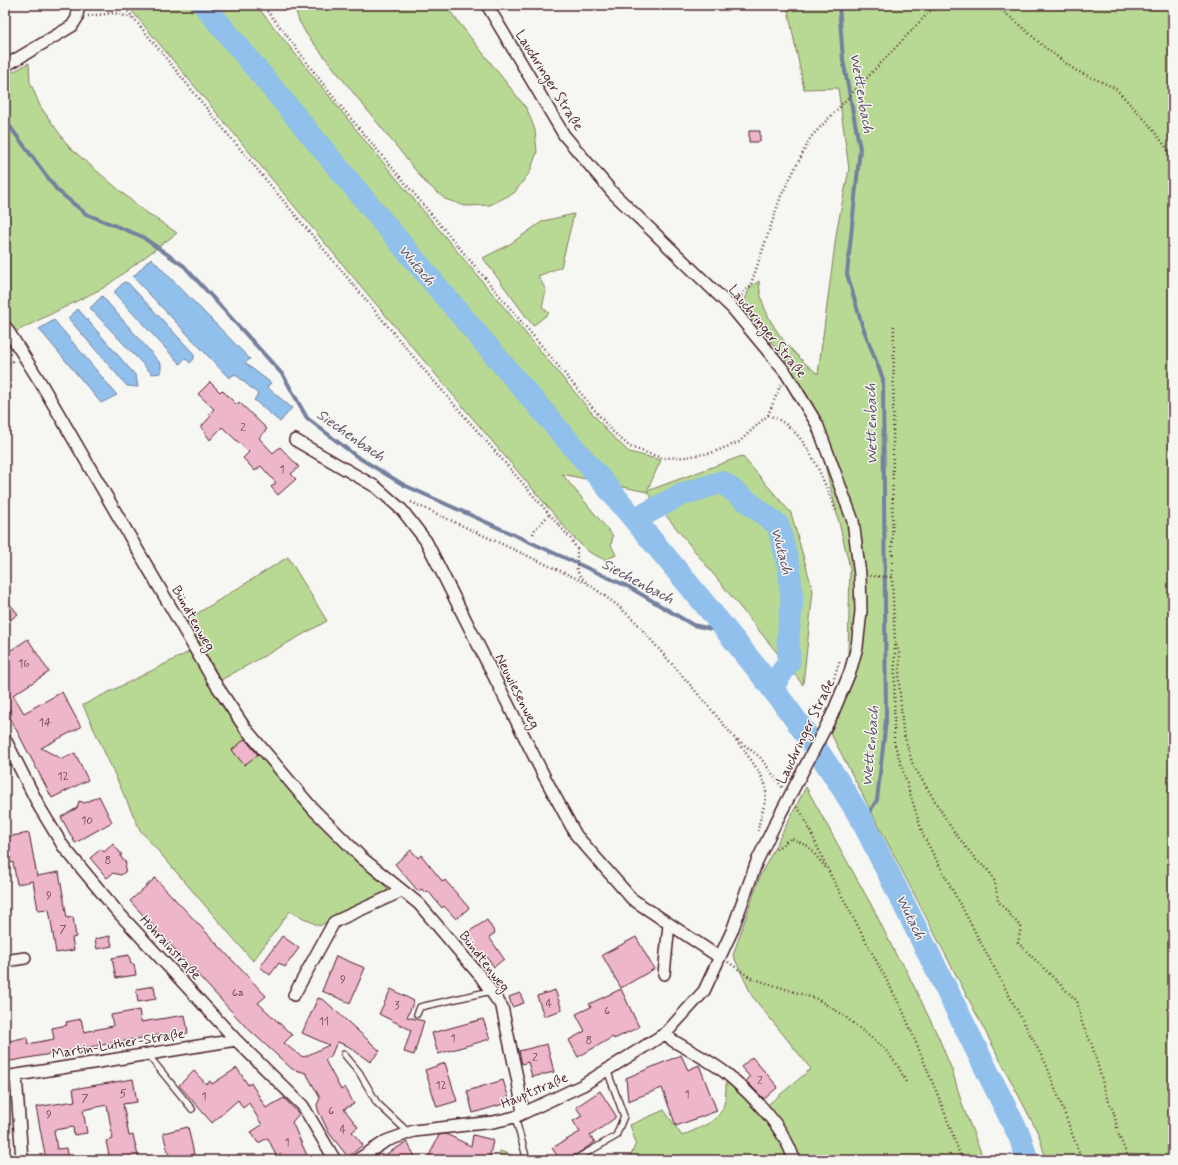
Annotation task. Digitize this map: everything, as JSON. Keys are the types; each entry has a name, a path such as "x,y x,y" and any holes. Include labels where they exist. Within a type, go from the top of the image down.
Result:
{"street":[{"path":"5,66 63,33 72,26 77,18 78,5"},
{"name":"Lauchringer Straße","path":"487,5 564,135 613,193 733,309 786,373 817,424 853,521 860,575 861,611 857,646 850,672 832,714 757,861 732,932 719,956"},
{"name":"Bündtenweg","path":"5,326 42,385 213,680 245,728 313,808 362,858 419,904 491,991 502,1007 518,1082 519,1115"},
{"name":"Neuwiesenweg","path":"295,440 376,487 402,510 426,541 544,776 576,835 632,899 719,956"},
{"name":"Hohrainstraße","path":"5,739 40,808 63,846 116,910 236,1040 303,1106 336,1160"},
{"path":"294,995 334,922 402,891"},
{"path":"664,974 669,924"},
{"name":"Hauptstraße","path":"357,1160 386,1141 409,1133 519,1115 583,1085 666,1033 704,992 719,956"},
{"path":"5,961 25,958"},
{"path":"666,1033 672,1040 726,1073 759,1104 784,1137 794,1160"},
{"name":"Martin-Luther-Straße","path":"5,1076 236,1040"},
{"path":"16,1075 22,1160"}],"lane":[{"path":"417,1014 420,1007 491,991"},
{"path":"147,1054 192,1108"},
{"path":"344,1054 359,1072 377,1103 409,1133"},
{"path":"574,1160 616,1136 624,1116 607,1070"},
{"path":"519,1115 527,1160"}],"path":[{"path":"123,5 426,372 572,539 577,549 577,570 587,583"},
{"path":"262,5 277,22 322,83 447,234 611,430 630,447 662,458 685,457 711,453 738,442 768,415 786,373"},
{"path":"733,309 746,288 750,287 781,196 811,137 930,11 943,5"},
{"path":"995,5 1043,46 1075,70 1115,88 1146,121 1173,156"},
{"path":"77,18 115,13 133,18"},
{"path":"894,324 892,577 895,644 894,742 923,835 1046,1064 1082,1160"},
{"path":"768,415 782,420 805,443 837,514"},
{"path":"406,500 587,583 618,605 634,621 736,739 762,776 766,788 758,833"},
{"path":"533,534 535,529 550,514"},
{"path":"860,575 892,577"},
{"path":"895,644 900,655 899,682 903,731 913,764 954,832 977,861 988,870 995,882 998,901 1021,927 1021,934 1018,943 1077,1001 1082,1023 1092,1045 1107,1098 1114,1113 1118,1133 1129,1160"},
{"path":"834,680 842,655"},
{"path":"774,850 792,838 808,846 828,870 903,1011 942,1103 962,1160"},
{"path":"719,956 751,978 817,999 843,1015 884,1048 898,1066 907,1084"}],"green space":[{"path":"127,5 256,5 371,148 608,432 629,452 661,460 647,491 742,456 791,513 813,591 803,685 647,492 562,474 613,536 611,545 616,555 605,560 589,552 574,538 354,278"},
{"path":"294,5 445,5 527,109 535,130 537,152 530,172 514,193 490,205 465,206 445,199 425,182 307,35 299,21"},
{"path":"787,5 1173,5 1173,1160 1046,1160 1039,1135 829,730 848,655 850,568 812,411 813,405 783,356 742,308 750,287 759,281 765,308 778,333 787,345 818,374 837,229 849,169 838,88 804,89"},
{"path":"29,63 30,82 40,106 69,147 140,208 177,233 105,287 15,332 5,316 5,76"},
{"path":"574,214 561,267 538,276 546,290 542,307 549,313 533,326 483,258 510,244 543,221"},
{"path":"288,557 327,621 221,680 187,620"},
{"path":"191,651 223,707 242,730 358,861 388,889 384,893 319,926 290,911 253,961 140,830 83,705"},
{"path":"806,787 874,910 897,957 903,964 938,1036 952,1070 963,1107 984,1160 629,1160 636,1143 630,1125 664,1110 682,1136 703,1126 717,1117 721,1111 726,1093 726,1079 758,1113 811,1069 752,996 733,955 760,876"},
{"path":"500,1151 522,1159 522,1160 499,1160"}],"water":[{"path":"151,258 250,359 245,363 271,383 267,387 292,408 280,422 254,400 258,394 235,374 229,378 133,277"},
{"path":"124,282 128,283 194,354 194,359 190,363 185,358 180,364 115,294 115,291"},
{"path":"102,296 161,364 161,373 152,374 90,308"},
{"path":"78,309 136,376 138,387 127,386 68,318"},
{"path":"54,320 117,395 101,403 39,329"}],"building":[{"path":"749,131 760,131 760,142 749,142"},
{"path":"210,382 220,392 222,390 237,405 239,402 267,429 259,438 273,453 280,447 299,467 291,474 296,479 278,495 271,487 276,483 261,466 255,471 243,458 249,452 222,427 210,440 201,427 211,416 209,414 214,409 198,394"},
{"path":"5,598 18,614 5,624"},
{"path":"28,639 49,672 13,695 24,713 62,692 81,727 41,748 62,759 75,753 88,780 52,798 9,716 12,714 5,703 5,654"},
{"path":"245,739 258,755 244,765 232,750"},
{"path":"99,796 112,822 75,843 61,817 77,808 79,801 85,803"},
{"path":"29,833 37,876 59,872 67,918 73,917 76,937 72,938 74,950 56,953 49,909 38,910 33,881 17,884 13,862 10,863 6,837"},
{"path":"113,844 122,855 120,856 126,863 125,872 121,875 113,873 107,878 90,858 101,849 104,852"},
{"path":"411,850 418,858 421,855 443,882 445,880 469,908 456,919 444,906 442,908 428,891 425,893 422,889 418,891 395,864"},
{"path":"155,878 266,996 258,1003 292,1035 284,1043 299,1055 304,1057 329,1045 302,1033 318,998 324,1000 380,1051 370,1062 348,1046 337,1042 331,1056 325,1060 341,1090 345,1087 354,1104 344,1109 358,1127 352,1132 363,1145 348,1157 329,1133 318,1110 317,1105 320,1098 306,1073 292,1069 245,1026 130,901"},
{"path":"487,920 495,933 489,937 504,959 494,967 487,957 483,960 465,934"},
{"path":"110,936 112,946 97,949 95,939"},
{"path":"282,936 299,948 285,967 279,963 270,975 260,967"},
{"path":"636,937 654,969 621,988 602,955"},
{"path":"129,955 131,964 134,964 136,975 116,978 112,958"},
{"path":"336,956 365,968 350,1003 322,991"},
{"path":"154,986 156,999 138,1002 136,989"},
{"path":"391,989 414,1001 407,1017 424,1021 414,1055 404,1052 411,1030 379,1014"},
{"path":"621,989 639,1027 614,1039 613,1037 578,1057 569,1040 585,1031 576,1014 591,1007 589,1004"},
{"path":"555,990 562,1010 544,1016 537,996"},
{"path":"520,993 524,1003 512,1007 509,997"},
{"path":"139,1010 141,1022 185,1015 188,1033 160,1037 159,1035 5,1062 5,1042 27,1037 28,1044 54,1039 52,1028 67,1025 66,1022 81,1019 84,1032 113,1026 111,1015"},
{"path":"483,1019 490,1039 438,1054 432,1033"},
{"path":"547,1044 554,1072 532,1077 528,1062 522,1064 519,1051"},
{"path":"681,1055 688,1070 699,1065 717,1111 676,1126 662,1088 628,1101 626,1078"},
{"path":"752,1057 778,1087 764,1099 746,1081 750,1077 741,1067"},
{"path":"445,1063 457,1101 437,1107 425,1070"},
{"path":"237,1068 248,1085 251,1083 266,1108 284,1098 299,1114 292,1122 309,1160 278,1160 268,1138 258,1143 251,1132 262,1125 249,1103 243,1108 238,1100 212,1123 179,1085 194,1071 206,1084 210,1081 212,1084"},
{"path":"133,1079 137,1102 123,1104 129,1136 133,1135 139,1160 110,1160 106,1141 113,1139 107,1105 83,1110 87,1133 74,1135 73,1127 54,1130 57,1149 66,1148 68,1160 46,1160 36,1107 75,1101 73,1089"},
{"path":"503,1080 510,1102 473,1113 467,1091"},
{"path":"600,1091 615,1114 615,1118 590,1136 595,1142 568,1160 560,1160 552,1148 580,1132 573,1121 582,1116 576,1107"},
{"path":"188,1127 194,1154 180,1157 181,1160 170,1160 163,1133"},
{"path":"446,1134 471,1146 473,1135 493,1140 489,1160 427,1160 439,1135"},
{"path":"407,1142 417,1160 376,1160"}],"waterway":[{"name":"Wutach","path":"204,5 420,267 689,585 750,659 790,712 828,766 863,822 1020,1137 1027,1160"},
{"name":"Wettenbach","path":"839,5 843,60 860,149 847,274 862,325 883,379 886,720 877,800 863,822"},
{"name":"Siechenbach","path":"5,120 57,190 86,214 141,236 184,266 283,375 307,418 356,456 404,485 629,587 693,625 730,633"},
{"name":"Wutach","path":"636,519 680,495 722,482 778,525 789,567 792,600 788,638 789,662 772,687"}]}
